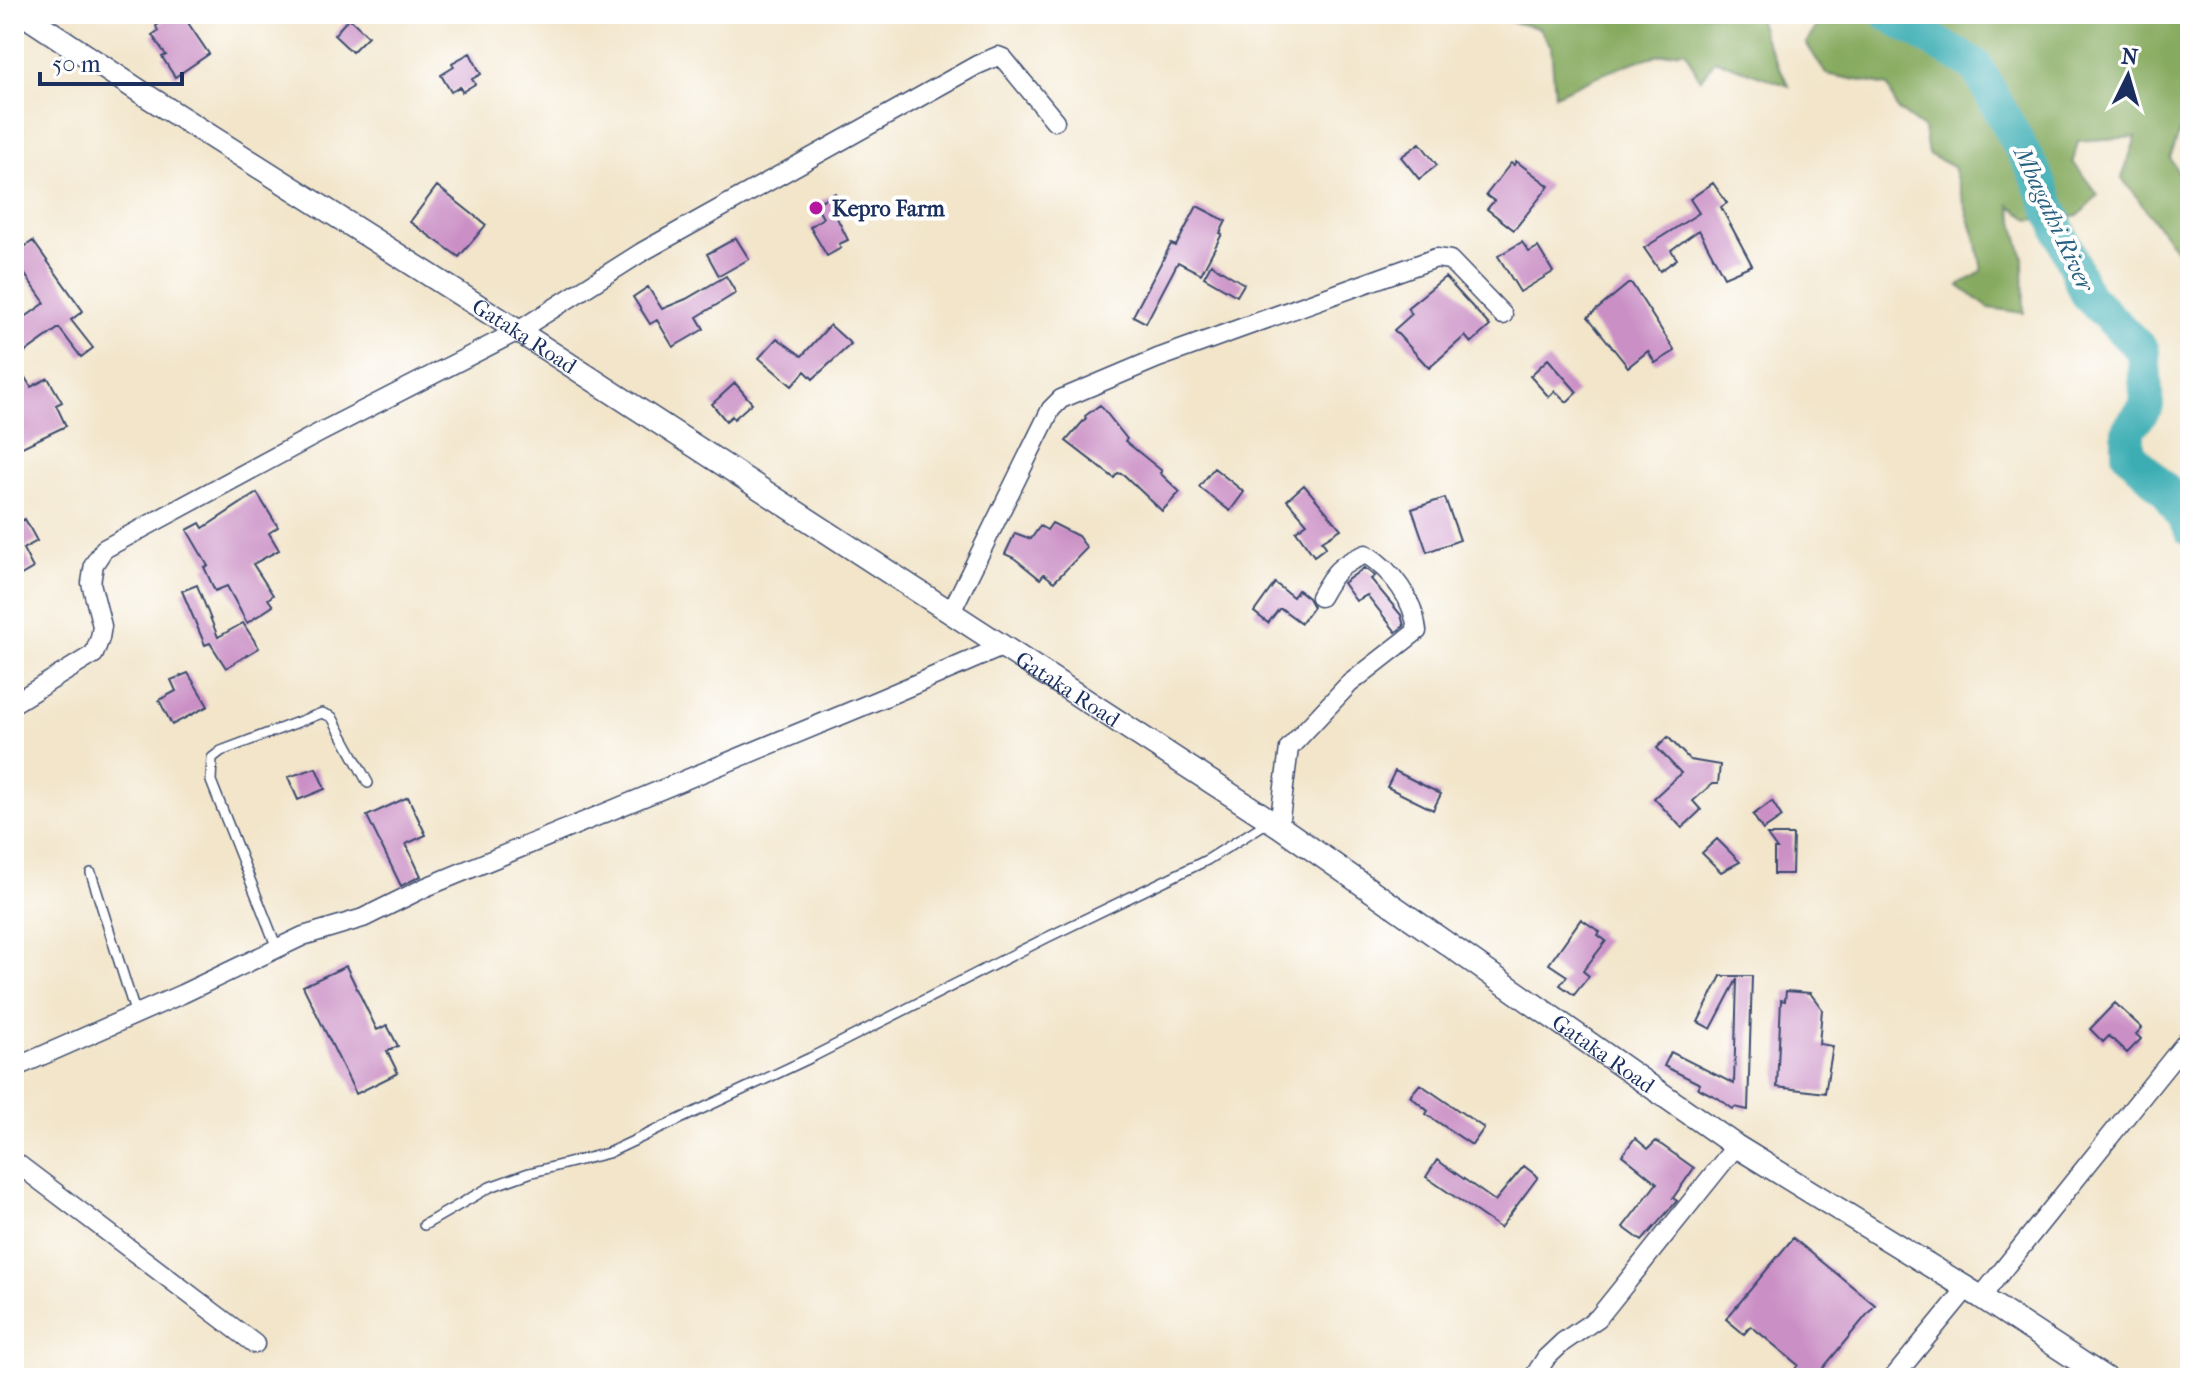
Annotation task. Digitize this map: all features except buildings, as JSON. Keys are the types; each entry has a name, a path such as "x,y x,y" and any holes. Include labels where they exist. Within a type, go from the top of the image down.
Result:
{"street":[{"name":"Gataka Road","path":"23,14 1275,823 1736,1146 1974,1292 2095,1375"},
{"path":"14,703 94,654 102,626 91,583 94,564 104,549 319,433 518,331 642,252 992,58 1003,58 1055,121"},
{"path":"950,614 1051,409 1061,399 1158,358 1436,258 1450,260 1503,315"},
{"path":"1275,823 1289,748 1349,684 1417,631 1416,615 1411,604 1383,565 1366,554 1349,561 1333,574 1320,597"},
{"path":"14,1068 136,1015 303,936 363,918 426,887 1002,647"},
{"path":"1893,1378 1974,1292 2190,1037"},
{"path":"1533,1378 1546,1358 1563,1342 1598,1318 1736,1146"},
{"path":"14,1161 255,1344"}],"lane":[{"path":"277,948 211,781 212,758 221,751 322,713 332,717 368,783"},
{"path":"424,1225 490,1187 529,1173 608,1153 810,1058 1275,823"},
{"path":"91,873 136,1015"}],"green space":[{"path":"1494,14 1757,14 1765,39 1789,86 1715,60 1700,80 1685,50 1635,62 1555,95 1551,46 1539,28 1494,18"},
{"path":"1825,14 2190,14 2190,106 2170,158 2190,195 2190,251 2177,251 2122,178 2136,137 2078,141 2073,162 2098,195 2078,216 2030,220 2010,205 2023,257 2024,313 1989,308 1959,286 1982,271 1977,244 1953,167 1928,154 1924,129 1897,109 1888,86 1826,74 1806,43"}],"waterway":[{"name":"Mbagathi River","path":"1888,14 1976,66 2037,177 2086,294 2143,351 2147,405 2128,430 2128,453 2168,493 2190,529"}],"place":[{"name":"Kepro Farm","path":"816,208"}]}
